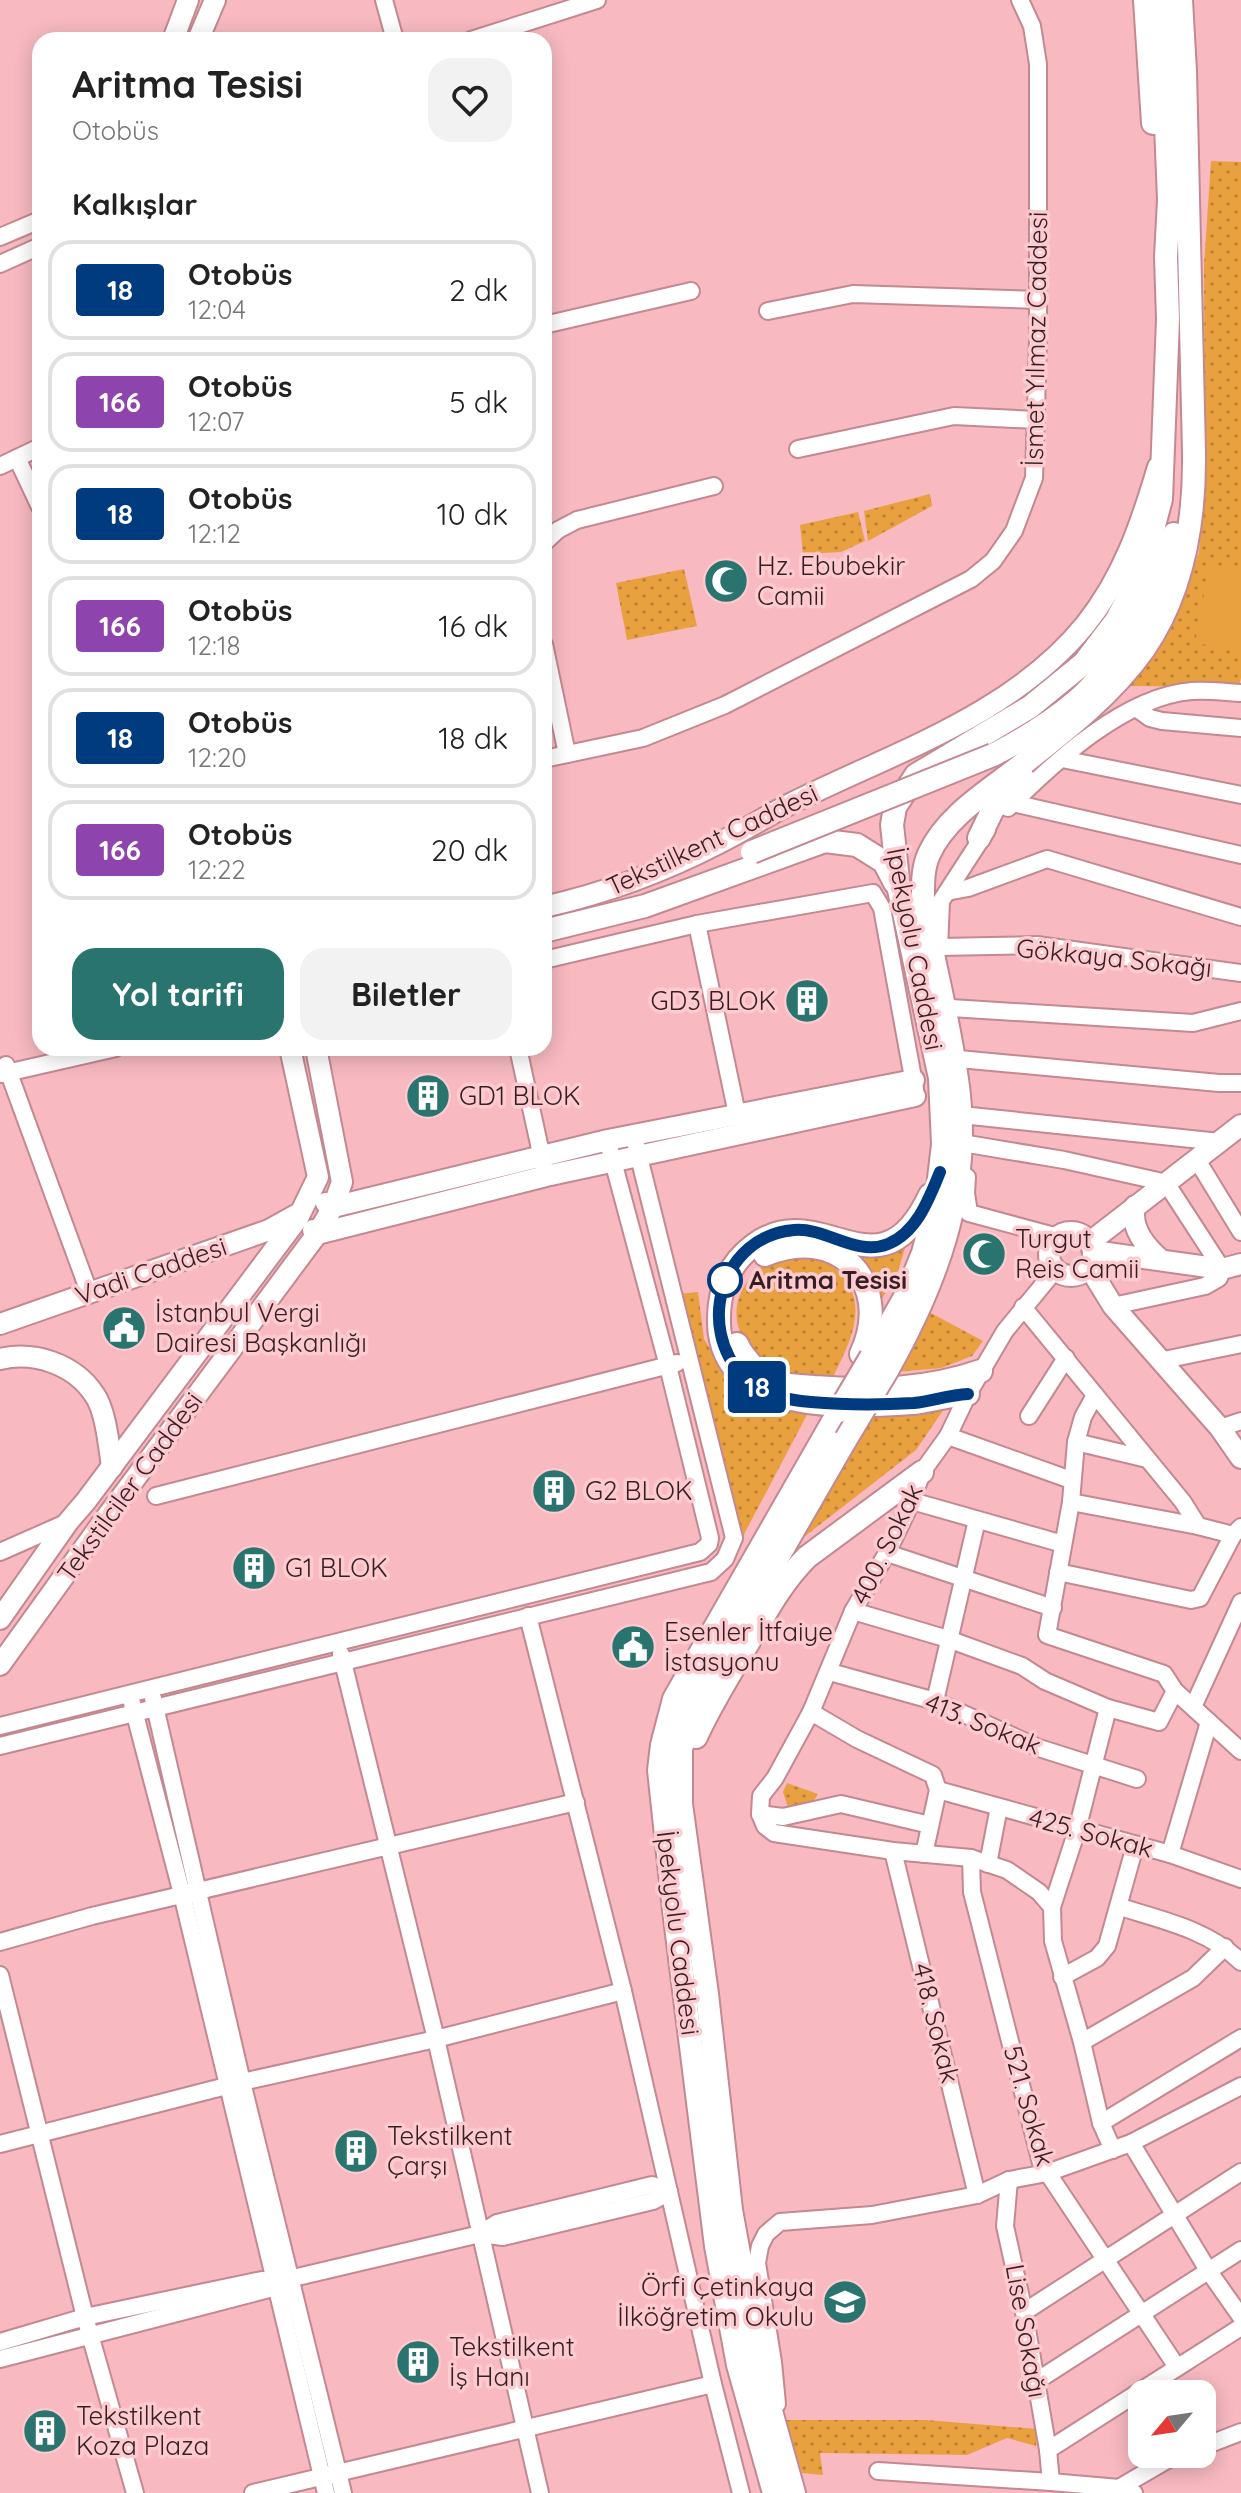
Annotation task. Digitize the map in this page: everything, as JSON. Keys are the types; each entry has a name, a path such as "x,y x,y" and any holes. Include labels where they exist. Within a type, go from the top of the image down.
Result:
{"highway":[{"path":"1145,0 1166,257"},
{"path":"1161,0 1169,186 1166,257"},
{"path":"1181,0 1190,279"},
{"path":"1190,279 1197,186 1197,0"},
{"name":"İpekyolu Caddesi","path":"794,2493 762,2379 731,2210 707,1994 681,1804 681,1749 695,1701 846,1439 873,1360 923,1253 936,1205 943,1130 940,1078 899,890 892,825 895,807 916,775 1030,707 1084,663 1116,621 1142,571 1161,499 1168,319 1166,257"},
{"name":"İpekyolu Caddesi","path":"772,2493 738,2365 716,2246 672,1895 659,1770 662,1745 674,1699 839,1411 845,1387 918,1313 936,1270 951,1225 959,1162 959,1098 923,903 924,871 929,854 955,819 1063,733 1119,680 1145,648 1165,614 1189,536 1194,489 1190,279"},
{"path":"552,926 752,852 993,755 1026,737 1078,700 1138,621 1166,562 1183,505 1194,452"},
{"path":"979,838 993,809 1063,733"},
{"path":"552,927 645,906 825,841 857,845 884,862 899,890"},
{"path":"940,1172 915,1222 902,1236 887,1244 859,1246 796,1229 774,1234 756,1244 740,1257 721,1288 719,1332 731,1360 746,1380 790,1401 916,1403 968,1394"},
{"path":"873,1360 868,1295 861,1278 842,1257 814,1246 799,1244 782,1247 765,1255 741,1278 731,1307 731,1325 739,1348 764,1374 781,1384 832,1388 912,1387 937,1384 981,1371"},
{"path":"681,1804 691,1755 705,1717 777,1593 807,1557 922,1472"}],"main road":[{"path":"176,32 188,0"},
{"path":"201,32 215,0"},
{"name":"Tekstilkent Caddesi","path":"552,905 591,897 639,880 720,843 786,806 927,741 1020,687 1056,656 1085,625 1108,593 1134,539 1158,467 1164,430"},
{"name":"Tekstilciler Caddesi","path":"0,1619 62,1531 299,1216 318,1177 292,1056"},
{"name":"Tekstilciler Caddesi","path":"0,1665 317,1234 333,1207 342,1182 318,1056"},
{"path":"299,1216 317,1234 613,1162 636,1146 915,1088"},
{"path":"1241,1125 1197,1160 1170,1188 1135,1206 1090,1253 1078,1275 1071,1276 1056,1269 1049,1252 1058,1237 1076,1232 1090,1253 1113,1306 1220,1428 1241,1458"},
{"path":"311,1192 333,1207 608,1140 636,1146"},
{"path":"1135,1206 1133,1213 1140,1236 1160,1259"},
{"name":"Vadi Caddesi","path":"0,1324 269,1230 299,1216"},
{"path":"1090,1253 1231,1266"},
{"path":"0,1359 18,1355 53,1362 73,1372 96,1395 112,1467"}],"street":[{"path":"384,0 393,32"},
{"path":"496,32 597,0"},
{"name":"İsmet Yılmaz Caddesi","path":"552,757 643,738 725,705 971,579 993,561 1014,531 1034,478 1036,420 1038,64 1032,26 1023,1"},
{"path":"0,237 32,223"},
{"path":"0,264 32,250"},
{"path":"552,323 691,291"},
{"path":"768,311 853,294 1038,300"},
{"path":"798,449 954,416 1036,420"},
{"path":"0,466 32,451"},
{"path":"17,458 32,490"},
{"path":"552,536 577,520 714,486"},
{"path":"552,682 567,754"},
{"path":"1058,1237 969,1213 966,1193 971,1116 939,947 941,901 979,838 1013,803 1093,733 1136,708 1174,694 1193,691 1241,693"},
{"path":"1136,708 1150,718 1162,721 1241,728"},
{"path":"1062,759 1241,795"},
{"path":"1013,803 1241,855"},
{"path":"947,892 982,884 1047,859 1241,917"},
{"path":"552,958 697,924 873,893 882,908 915,1088"},
{"path":"697,924 739,1124"},
{"name":"Gökkaya Sokağı","path":"939,947 1037,945 1241,973"},
{"path":"951,1008 1193,1023 1241,1011"},
{"path":"4,1070 53,1056"},
{"path":"4,1070 75,1056"},
{"path":"520,1056 546,1176"},
{"path":"959,1059 1241,1083"},
{"path":"4,1070 89,1292"},
{"path":"971,1116 1220,1142"},
{"path":"0,1726 700,1552 705,1548 710,1538 608,1140"},
{"path":"968,1144 1064,1160 1170,1188 1231,1266 1205,1286 1113,1306"},
{"path":"0,1746 711,1572 725,1559 734,1538 636,1146"},
{"path":"1197,1160 1241,1232"},
{"name":"400. Sokak","path":"760,1814 761,1796 775,1778 811,1712 853,1611 887,1553 922,1472 948,1436 981,1371 1023,1307 1056,1269"},
{"path":"1023,1307 1183,1502 1198,1526"},
{"path":"1159,1361 1241,1344"},
{"path":"1029,1416 1066,1358"},
{"path":"156,1496 690,1360"},
{"path":"1095,1395 1083,1417 1076,1442 1071,1502 1047,1635 1164,1674 1175,1691 1241,1751"},
{"path":"1220,1428 1241,1421"},
{"path":"948,1436 1071,1480"},
{"path":"1076,1442 1147,1459"},
{"path":"86,1501 108,1515"},
{"path":"912,1501 1063,1544"},
{"path":"1058,1572 1191,1600 1200,1598 1237,1531 1071,1502"},
{"path":"935,1701 977,1520"},
{"path":"0,1552 62,1531 78,1556"},
{"path":"887,1553 1053,1608"},
{"path":"1193,1707 1241,1602"},
{"path":"853,1611 948,1639 1022,1666 1045,1681 1108,1708 1159,1722 1175,1691"},
{"path":"528,1616 623,1991 741,2493"},
{"path":"338,1642 436,2039 540,2493"},
{"name":"413. Sokak","path":"830,1672 935,1701 1039,1748 1137,1779"},
{"path":"151,1689 190,1892 235,2084 330,2474 343,2493"},
{"path":"130,1694 190,1892"},
{"path":"1108,1708 1077,1830 1052,1907 1053,1941 1062,1977 1082,2042 1101,2123 1113,2150"},
{"name":"425. Sokak","path":"811,1712 857,1739 933,1775 938,1790 1170,1854 1241,1879"},
{"path":"1170,1854 1209,1722"},
{"path":"924,1854 938,1790"},
{"path":"0,1942 190,1892 576,1802"},
{"path":"760,1814 783,1817 802,1815 825,1805 841,1804 930,1825"},
{"path":"988,1864 999,1807"},
{"path":"760,1814 765,1826 774,1833 893,1851 971,1858 1007,1870 1039,1892 1052,1907"},
{"path":"1062,1977 1097,1958 1107,1946 1135,1846"},
{"name":"418. Sokak","path":"893,1851 977,2195"},
{"name":"521. Sokak","path":"971,1858 972,1892 1041,2163 1177,2367"},
{"path":"1120,1907 1189,1930 1225,1947 1241,1962"},
{"path":"1082,2042 1193,1978 1225,1947"},
{"path":"0,1975 38,2134 135,2493"},
{"path":"0,2144 623,1991"},
{"path":"1101,2123 1241,2038"},
{"path":"775,2429 777,2405 773,2362 757,2263 766,2234 780,2222 872,2215 977,2195 1009,2180 1047,2173 1131,2143 1241,2086"},
{"path":"1131,2143 1208,2270 1241,2317"},
{"path":"1024,2312 1241,2172"},
{"name":"Lise Sokağı","path":"1009,2180 1005,2226 1024,2312 1051,2482"},
{"path":"0,2342 88,2325 262,2280 284,2280 480,2234 503,2237 653,2201 669,2192"},
{"path":"1035,2382 1241,2250"},
{"path":"0,2359 88,2325"},
{"path":"1048,2450 1241,2327"},
{"path":"253,2493 713,2384"},
{"path":"1216,2442 1241,2432"},
{"path":"878,2471 1051,2482 1086,2489 1127,2491 1157,2468"},
{"path":"326,2493 330,2474"}],"shaded area":[{"path":"1211,161 1241,162 1241,678 1239,687 1130,686 1177,614 1199,552 1205,485 1204,266"},
{"path":"930,494 932,506 868,541 864,511"},
{"path":"858,512 865,541 841,552 803,554 800,525"},
{"path":"1209,566 1241,572 1241,650 1195,643"},
{"path":"684,569 697,626 627,640 616,583"},
{"path":"909,1235 898,1271 878,1306 872,1280 856,1255 883,1252"},
{"path":"776,1257 821,1259 837,1270 849,1285 856,1311 854,1324 834,1375 779,1372 765,1364 744,1340 736,1313 738,1300 752,1276"},
{"path":"698,1292 704,1339 729,1381 758,1404 810,1409 741,1540 678,1294"},
{"path":"929,1312 983,1341 972,1356 941,1368 896,1372"},
{"path":"948,1403 916,1450 791,1547 873,1412"},
{"path":"787,1783 818,1794 811,1805 797,1812 788,1807 783,1792"},
{"path":"786,2420 926,2420 1037,2429 1036,2446 1007,2438 967,2455 820,2453 823,2475 802,2473"}],"bus line":[{"name":"18","path":"940,1172 915,1222 902,1236 887,1244 859,1246 796,1229 774,1234 756,1244 740,1257 721,1288 719,1332 735,1367 746,1380 790,1401 916,1403 968,1394"}],"place":[{"name":"Hz. Ebubekir Camii","path":"726,581"},
{"name":"GD3 BLOK","path":"807,1001"},
{"name":"GD1 BLOK","path":"428,1096"},
{"name":"Turgut Reis Camii","path":"984,1254"},
{"name":"Aritma Tesisi","path":"725,1280"},
{"name":"İstanbul Vergi Dairesi Başkanlığı","path":"124,1328"},
{"name":"G2 BLOK","path":"554,1491"},
{"name":"G1 BLOK","path":"254,1568"},
{"name":"Esenler İtfaiye İstasyonu","path":"633,1647"},
{"name":"Tekstilkent Çarşı","path":"356,2151"},
{"name":"Örfi Çetinkaya İlköğretim Okulu","path":"845,2302"},
{"name":"Tekstilkent İş Hanı","path":"418,2362"},
{"name":"Tekstilkent Koza Plaza","path":"45,2431"}]}
